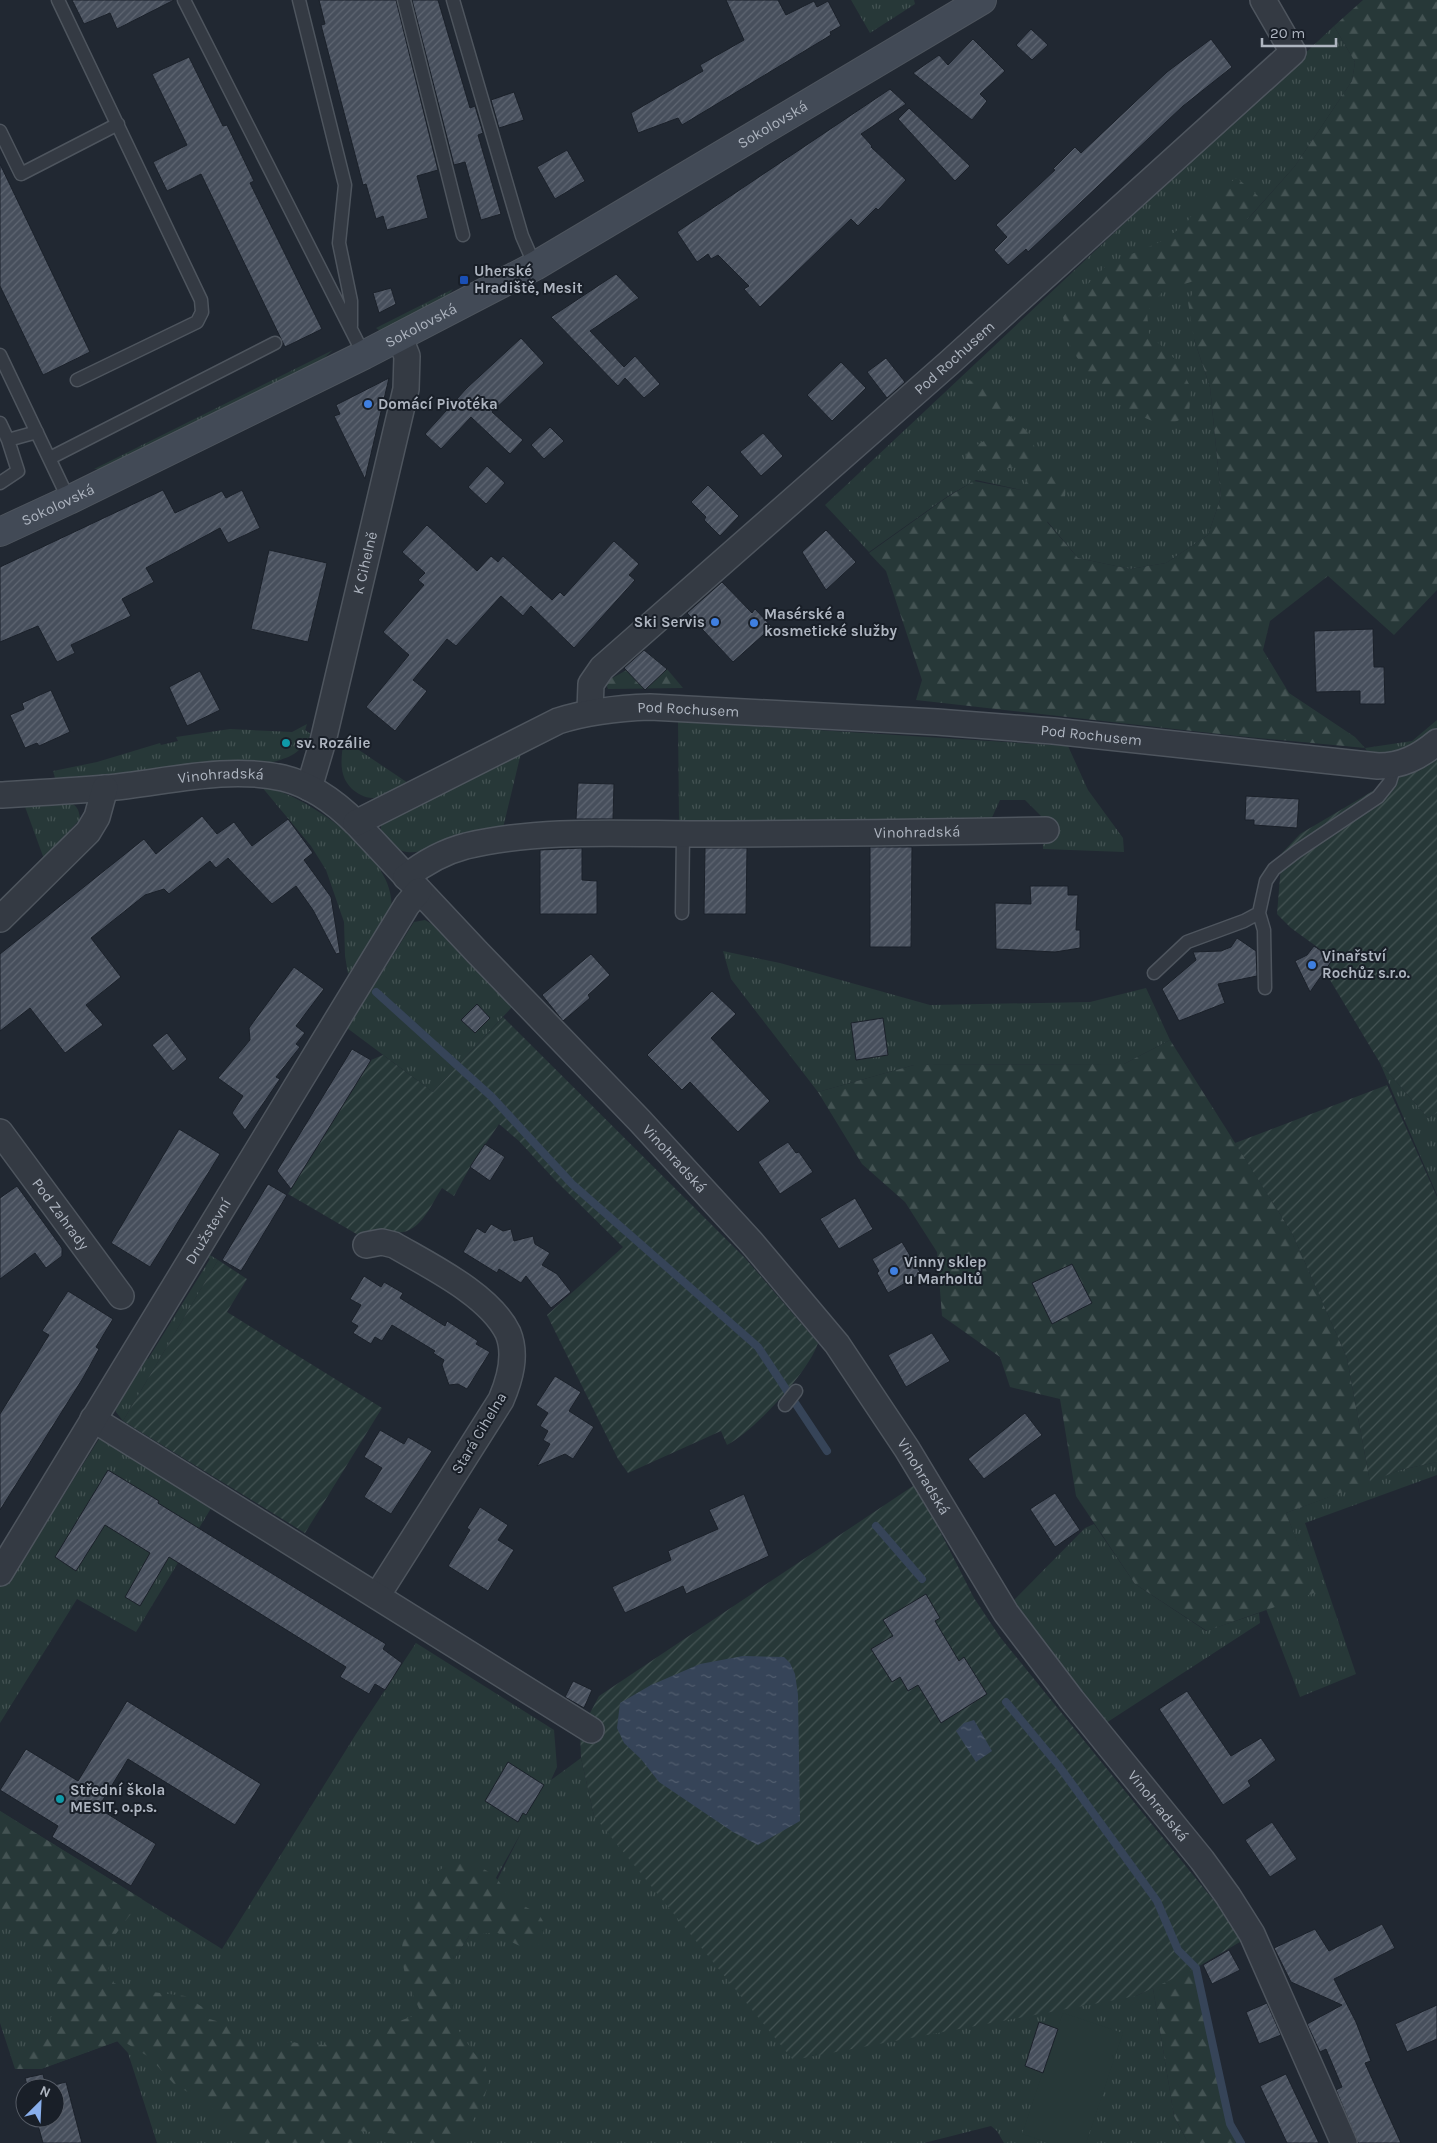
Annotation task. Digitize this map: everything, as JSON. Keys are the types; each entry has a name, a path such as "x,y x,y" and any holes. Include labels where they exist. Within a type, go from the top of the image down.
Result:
{"main road":[{"name":"Sokolovská","path":"0,532 364,355 535,266 982,0"}],"street":[{"name":"Pod Rochusem","path":"590,711 591,684 602,668 949,363 1293,52 1263,0"},
{"name":"K Cihelně","path":"309,788 325,734 406,389 407,356 400,336"},
{"name":"Pod Rochusem","path":"356,823 558,721 590,711 650,707 937,722 1160,741 1378,766 1394,765 1412,760 1437,742"},
{"name":"Vinohradská","path":"0,795 105,788 234,774 270,776 309,788 339,806 356,823 647,1128 752,1243 837,1344 907,1449 1006,1613 1072,1700 1202,1860 1228,1896 1252,1934 1344,2143"},
{"path":"0,919 88,832 98,817 105,788"},
{"name":"Vinohradská","path":"413,884 426,862 451,850 513,838 591,834 850,834 1046,830"},
{"name":"Družstevní","path":"0,1573 407,905 413,884"},
{"name":"Pod Zahrady","path":"0,1132 122,1296"},
{"name":"Stará Cihelna","path":"366,1245 382,1242 394,1245 480,1299 493,1311 508,1334 512,1362 509,1381 501,1400 377,1596"},
{"path":"93,1419 591,1730"}],"lane":[{"path":"58,0 201,300 202,312 197,322 76,380"},
{"path":"184,0 364,355"},
{"path":"299,0 345,185 339,243 351,300 351,328"},
{"path":"404,0 463,235"},
{"path":"453,0 522,236 535,266"},
{"path":"0,131 21,174 118,124"},
{"path":"50,458 275,343"},
{"path":"0,355 69,500"},
{"path":"0,424 8,440 18,471 0,483"},
{"path":"8,440 37,432"},
{"path":"1265,988 1264,930 1259,913 1266,881 1274,869 1296,852 1378,797 1390,782 1394,765"},
{"path":"682,913 683,834"},
{"path":"1154,973 1187,942 1244,922 1259,913"},
{"path":"785,1405 796,1390"}],"green space":[{"path":"851,0 914,0 915,4 870,33"},
{"path":"1363,0 1437,0 1437,590 1394,635 1328,576 1270,621 1263,650 1289,693 1355,737 1365,748 1237,736 916,700 922,680 886,571 869,553 946,498 974,481 1021,490 1029,477 1026,467 970,469 965,460 968,450 984,441 997,442 1003,432 964,390 968,381 986,382 996,390 1006,413 1028,432 1036,450 1050,470 1065,482 1063,505 1058,513 1047,522 1078,558 1130,569 1166,563 1208,535 1221,497 1210,387 1194,339 1188,302 1200,279 1163,291 1147,312 1149,334 1177,361 1191,388 1189,414 1172,423 1159,423 1129,409 1100,384 1088,371 1069,344 1063,317 1080,292 1108,264 1160,242 1185,225 1203,199 1237,178 1258,196 1247,220 1295,166 1352,81 1355,62 1334,26"},
{"path":"1334,26 1355,62 1352,81 1295,166 1245,222 1194,339 1210,387 1221,497 1208,535 1166,563 1130,569 1078,558 1021,490 976,480 948,496 869,552 825,505"},
{"path":"453,289 447,297 380,331 376,328"},
{"path":"333,350 323,359 101,469 94,469"},
{"path":"652,656 667,669 683,688 608,689 605,682"},
{"path":"1437,720 1437,756 1388,782 1365,748 1412,741"},
{"path":"678,721 1068,746 1088,790 1123,838 1124,852 1043,849 1044,819 1025,800 1000,800 988,826 679,820"},
{"path":"307,724 305,730 311,734 297,752 286,758 265,764 55,778 53,771 97,762 160,743 161,745 178,741 176,737 230,729 292,732"},
{"path":"344,740 408,783 380,797 370,798 361,795 344,778 342,756"},
{"path":"521,753 503,828 440,847 415,852 399,849 392,844 381,830 381,824"},
{"path":"1437,756 1437,1113 1428,1118 1380,1063 1327,975 1331,957 1291,928 1277,914 1282,853 1300,834 1388,782"},
{"path":"261,786 280,791 325,816 348,833 367,852 382,873 391,894 390,914 378,934 348,974 345,956 344,922 326,870 311,846"},
{"path":"65,801 76,807 80,819 44,859 24,804"},
{"path":"425,920 437,927 512,1007 433,1092 347,1028 414,922"},
{"path":"723,951 780,963 930,1005 1090,1002 1146,988 1170,1040 1124,1064 914,1065 818,1092 731,979"},
{"path":"503,1017 745,1258 818,1343 804,1369 779,1400 752,1427 727,1445 721,1431 628,1473 618,1459 547,1315 623,1247 555,1180 519,1141 499,1124 470,1167 454,1196 442,1188 426,1215 410,1230 360,1236 288,1194 371,1060 383,1055 433,1092"},
{"path":"1170,1040 1292,1233 1347,1358 1370,1482 1286,1513 1317,1592 1207,1631 1135,1584 1076,1496 1060,1399 1010,1387 1000,1357 942,1316 937,1252 905,1202 862,1164 818,1092 914,1065 1124,1064"},
{"path":"1380,1063 1428,1118 1437,1113 1437,1195"},
{"path":"1387,1085 1437,1197 1437,1462 1400,1470 1370,1482 1347,1358 1292,1233 1235,1143"},
{"path":"205,1252 218,1260 123,1421 116,1412 113,1399 141,1355 148,1359 210,1259 203,1255"},
{"path":"218,1260 247,1279 227,1312 382,1408 305,1533 123,1421"},
{"path":"110,1438 213,1505 136,1632 77,1599 0,1723 0,1581 14,1557 22,1562 99,1439"},
{"path":"1437,1462 1437,1475 1305,1523 1356,1674 1300,1697 1266,1609 1316,1592 1286,1513 1400,1470"},
{"path":"916,1484 974,1598 1000,1637 1245,1939 1196,1968 1136,1996 793,2060 594,1816 581,1758 580,1732 599,1696"},
{"path":"1094,1524 1135,1584 1206,1631 1259,1613 1260,1623 1106,1723 1085,1702 1013,1601 1085,1528"},
{"path":"416,1643 554,1730 557,1767 551,1780 581,1758 594,1816 1136,1996 1153,1988 1174,2116 1188,2143 1004,2143 997,2131 991,2126 924,2143 157,2143 128,2053 117,2041 41,2069 15,2069 0,2023 0,1811 222,1949 356,1734","holes":["522,1831 469,1936 428,2000"]},
{"path":"0,1811 142,1899 109,1943 108,1967 114,1983 128,1989 185,1996 204,2008 206,2018 230,2025 265,2052 279,2050 286,2042 324,2045 340,2037 357,2037 421,2013 406,1978 402,1955 406,1927 412,1911 429,1880 441,1869 453,1863 467,1862 487,1871 494,1876 508,1895 537,1914 542,1919 544,1926 543,1935 537,1947 520,1946 496,1932 469,1936 455,1958 453,2022 474,2053 485,2065 489,2082 482,2105 469,2126 454,2143 423,2143 398,2134 359,2131 356,2138 361,2143 246,2143 208,2104 174,2084 149,2057 121,2040 41,2069 15,2069 50,2020 55,2008 57,1983 36,1939 0,1908"},
{"path":"1178,1950 1196,1968 1230,2124 1241,2143 1188,2143 1174,2116 1149,1964"},
{"path":"1063,2013 1123,2033 1086,2143 1050,2143 1022,2134"}],"water":[{"path":"743,1656 784,1657 790,1663 795,1674 798,1695 800,1821 758,1845 733,1832 659,1782 641,1759 624,1743 617,1728 620,1703 651,1685 700,1664"},
{"path":"974,1720 992,1751 976,1762 956,1731 964,1723"}],"building":[{"path":"72,0 174,0 117,29 110,13 84,24"},
{"path":"319,0 396,0 438,170 417,176 428,218 387,230 383,216 376,219 366,184 363,185 321,25 325,24"},
{"path":"412,0 438,0 470,108 475,106 483,133 478,135 501,214 481,220 465,162 454,165"},
{"path":"726,0 778,0 786,15 814,1 817,7 828,1 841,26 830,32 831,35 682,125 678,118 638,133 631,113 703,71 700,65 744,40"},
{"path":"1031,29 1048,45 1032,60 1016,45"},
{"path":"973,39 1005,71 980,94 987,101 972,120 913,73 939,55 948,65"},
{"path":"1211,39 1232,67 1183,106 1028,252 1026,249 1008,265 994,250 1007,237 996,225 1055,170 1053,169 1075,147 1081,153 1167,72"},
{"path":"189,57 223,126 227,125 254,181 250,183 322,329 285,347 201,174 167,191 153,162 187,145 152,74"},
{"path":"890,89 906,104 861,134 871,147 906,180 878,210 876,208 858,226 851,219 760,307 744,289 749,286 718,255 711,259 708,254 697,262 677,232"},
{"path":"514,92 524,120 499,128 491,100"},
{"path":"909,108 970,166 955,181 898,119"},
{"path":"567,150 585,181 555,199 537,167"},
{"path":"0,164 90,352 43,375 0,286"},
{"path":"616,274 639,298 590,331 624,367 635,356 660,384 644,398 625,378 618,386 551,317"},
{"path":"391,288 396,304 379,313 373,293"},
{"path":"521,338 544,363 492,412 523,440 510,454 471,417 441,449 425,434 467,388"},
{"path":"886,358 905,382 887,398 867,372"},
{"path":"841,362 866,388 832,421 807,395"},
{"path":"389,378 365,479 334,416 340,414 336,405"},
{"path":"550,427 564,441 544,459 531,445"},
{"path":"763,433 783,456 761,476 740,452"},
{"path":"487,466 505,483 486,504 468,487"},
{"path":"708,485 739,516 720,536 704,520 706,517 691,502"},
{"path":"163,490 175,513 222,491 226,498 242,490 260,528 228,543 220,528 146,568 154,582 122,599 131,616 71,645 75,653 57,662 38,626 0,642 0,567"},
{"path":"427,525 477,571 491,556 498,562 503,556 552,600 560,592 564,596 614,541 639,564 629,575 635,580 574,648 531,606 523,616 501,596 456,646 447,639 413,680 427,691 395,731 366,707 409,655 383,632 424,585 418,580 425,573 402,552"},
{"path":"826,530 856,562 826,590 802,552"},
{"path":"269,550 327,563 308,642 251,629"},
{"path":"722,582 752,613 755,609 772,627 733,662 687,613"},
{"path":"1373,629 1374,667 1384,667 1385,704 1360,704 1360,691 1316,692 1314,631"},
{"path":"644,650 667,669 645,690 624,668"},
{"path":"200,671 220,710 187,726 169,687"},
{"path":"51,690 70,732 39,746 37,743 25,748 10,715 24,709 22,703"},
{"path":"578,783 614,784 613,819 576,819"},
{"path":"1246,796 1299,799 1297,828 1254,825 1254,820 1245,820"},
{"path":"202,816 217,834 234,822 252,846 288,819 313,853 304,860 331,897 340,953 336,954 313,910 296,886 272,904 228,858 216,868 210,861 169,894 164,889 145,895 91,938 121,977 86,1005 103,1025 65,1053 30,1008 0,1031 0,954 144,839 156,854"},
{"path":"870,847 912,847 911,947 870,947"},
{"path":"582,848 582,880 597,881 597,914 540,914 540,850"},
{"path":"705,848 747,848 746,914 704,914"},
{"path":"1030,886 1068,886 1068,895 1078,895 1076,930 1080,930 1080,948 1055,952 996,949 995,903 1031,904"},
{"path":"1237,938 1256,951 1257,976 1218,984 1225,1003 1179,1021 1162,989 1196,960 1193,952 1221,951 1231,947"},
{"path":"1314,946 1333,959 1310,992 1295,961 1307,955"},
{"path":"591,954 610,975 588,995 590,998 563,1021 542,995"},
{"path":"294,967 324,989 296,1026 305,1033 296,1044 300,1047 276,1077 280,1079 245,1130 232,1113 243,1096 218,1078 250,1040 249,1028"},
{"path":"712,991 736,1014 711,1038 770,1101 738,1132 690,1082 682,1090 647,1055"},
{"path":"477,1004 490,1018 475,1033 461,1020"},
{"path":"883,1018 888,1055 856,1060 851,1023"},
{"path":"167,1033 187,1059 173,1071 152,1045"},
{"path":"352,1049 371,1060 291,1189 277,1171"},
{"path":"179,1129 220,1154 150,1267 111,1243"},
{"path":"788,1142 796,1153 799,1152 813,1172 780,1194 758,1162"},
{"path":"485,1144 505,1157 490,1181 470,1167"},
{"path":"268,1184 287,1195 241,1271 222,1260"},
{"path":"17,1186 62,1248 62,1256 46,1268 35,1253 0,1279 0,1198"},
{"path":"855,1198 873,1229 839,1249 820,1219"},
{"path":"491,1224 503,1231 511,1229 514,1241 533,1236 535,1244 550,1253 542,1265 557,1274 571,1292 551,1308 526,1276 521,1283 499,1269 497,1273 463,1252 477,1228 485,1233"},
{"path":"902,1242 921,1274 888,1293 872,1259"},
{"path":"1072,1264 1092,1303 1052,1324 1032,1283"},
{"path":"364,1276 381,1287 384,1282 403,1293 400,1298 445,1326 447,1321 478,1341 476,1344 490,1352 467,1389 458,1384 449,1385 442,1365 444,1360 433,1353 435,1351 392,1325 382,1341 375,1337 371,1344 353,1333 358,1326 351,1322 361,1305 350,1299"},
{"path":"68,1291 113,1319 96,1347 99,1349 83,1378 0,1510 0,1414 49,1335 42,1331"},
{"path":"932,1333 950,1361 906,1387 888,1355"},
{"path":"555,1376 581,1392 569,1411 594,1427 573,1459 565,1454 537,1466 550,1444 543,1440 548,1431 540,1426 548,1413 536,1405"},
{"path":"1025,1413 1042,1435 984,1479 968,1459"},
{"path":"380,1430 404,1444 408,1437 432,1451 391,1514 364,1497 382,1468 364,1457"},
{"path":"108,1470 386,1644 383,1649 402,1663 385,1690 375,1684 369,1694 340,1677 346,1667 169,1557 140,1606 125,1597 150,1553 105,1525 76,1571 55,1557"},
{"path":"1055,1493 1080,1530 1055,1547 1030,1509"},
{"path":"744,1494 769,1556 686,1594 683,1586 625,1613 612,1587 671,1560 668,1551 718,1529 709,1510"},
{"path":"480,1507 508,1525 498,1540 514,1550 488,1591 448,1566 470,1530 467,1528"},
{"path":"926,1594 940,1618 935,1621 959,1661 964,1657 987,1694 941,1723 918,1685 908,1691 900,1677 892,1682 871,1649 893,1636 883,1620"},
{"path":"573,1681 592,1690 584,1708 565,1697"},
{"path":"1187,1691 1231,1756 1261,1738 1276,1760 1248,1781 1251,1786 1223,1805 1159,1709"},
{"name":"Střední škola MESIT, o.p.s.","path":"127,1701 261,1784 235,1825 128,1759 98,1808 156,1844 131,1886 52,1837 58,1826 0,1790 26,1749 78,1781"},
{"path":"508,1762 544,1785 526,1815 523,1813 518,1822 485,1801"},
{"path":"1272,1822 1297,1859 1270,1877 1245,1840"},
{"path":"1382,1924 1395,1948 1334,1979 1356,2022 1371,2061 1365,2063 1401,2143 1358,2143 1336,2090 1342,2087 1326,2049 1320,2052 1307,2024 1342,2005 1291,1982 1274,1948 1315,1929 1329,1951"},
{"path":"1229,1950 1240,1970 1212,1984 1203,1965"},
{"path":"1267,2003 1281,2035 1259,2044 1246,2012"},
{"path":"1437,2005 1437,2039 1407,2052 1395,2024"},
{"path":"1039,2022 1058,2029 1043,2073 1025,2066"},
{"path":"43,2074 44,2078 25,2078"},
{"path":"1286,2074 1319,2143 1287,2143 1260,2086"},
{"path":"66,2082 82,2143 43,2143 39,2128 65,2128"}],"waterway":[{"path":"376,992 492,1097 572,1184 758,1347 827,1451"},
{"path":"876,1526 922,1579"},
{"path":"1006,1702 1059,1766 1157,1901 1178,1950 1196,1968 1230,2124 1241,2143"}],"place":[{"name":"Uherské Hradiště, Mesit","path":"464,280"},
{"name":"Domácí Pivotéka","path":"368,404"},
{"name":"Ski Servis","path":"715,622"},
{"name":"Masérské a kosmetické služby","path":"754,623"},
{"name":"sv. Rozálie","path":"286,743"},
{"name":"Vinařství Rochůz s.r.o.","path":"1312,965"},
{"name":"Vinny sklep u Marholtů","path":"894,1271"},
{"name":"Střední škola MESIT, o.p.s.","path":"60,1799"}]}
